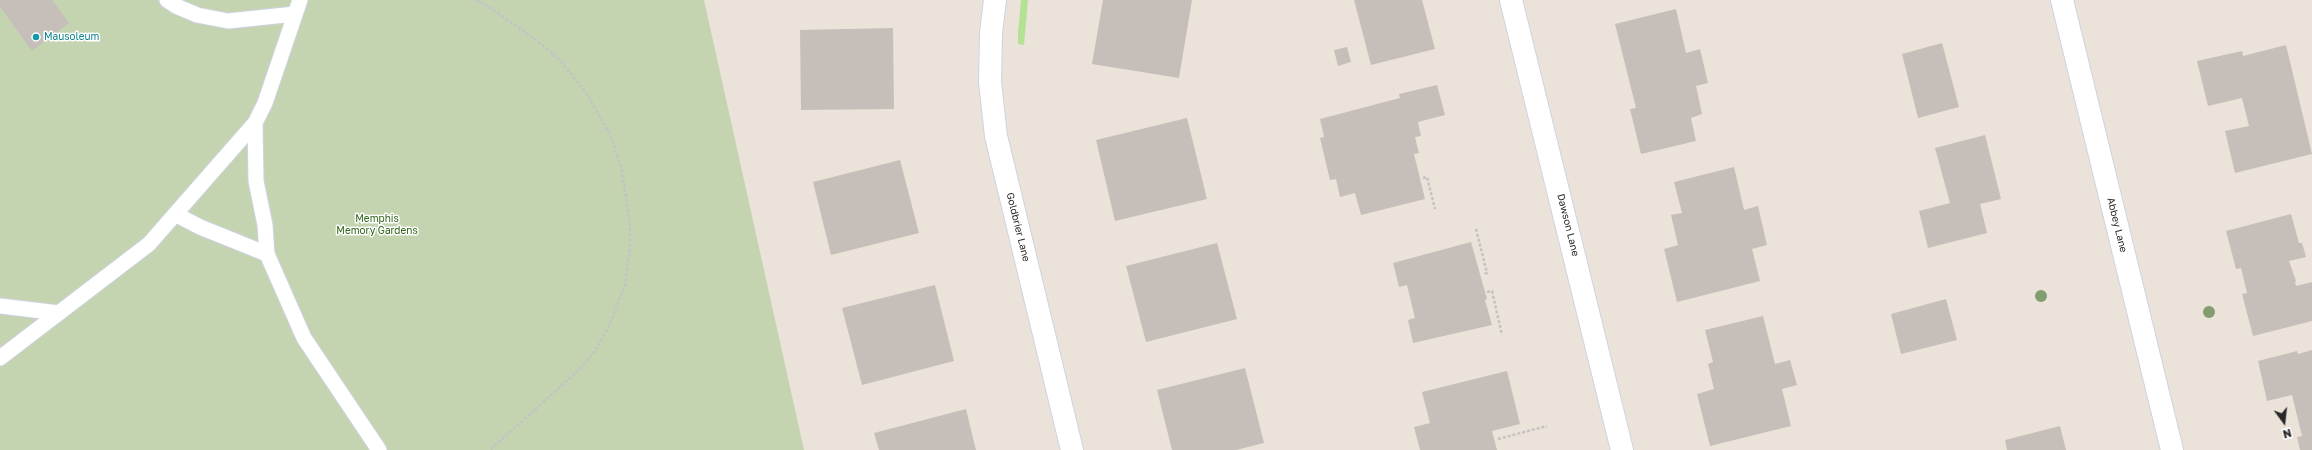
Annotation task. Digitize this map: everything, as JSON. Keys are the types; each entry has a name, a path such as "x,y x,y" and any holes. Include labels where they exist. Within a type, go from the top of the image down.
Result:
{"street":[{"name":"Goldbrier Lane","path":"995,0 991,33 990,82 996,136 1072,450"},
{"name":"Dawson Lane","path":"1511,0 1622,450"},
{"name":"Abbey Lane","path":"2062,0 2172,450"}],"lane":[{"path":"167,0 176,6 197,15 228,21 295,14"},
{"path":"0,358 150,244 255,123 265,103 300,0"},
{"path":"255,123 256,181 265,225 267,254 304,338 379,450"},
{"path":"175,214 200,227 267,254"},
{"path":"0,306 59,313"}],"path":[{"path":"476,0 489,7 532,37 558,58 586,92 611,136 622,171 630,224 630,249 625,285 610,324 597,348 580,369 554,394 490,450"},
{"path":"1423,178 1427,177 1435,209"},
{"path":"1476,229 1487,273 1483,274"},
{"path":"1487,292 1492,291 1502,335"},
{"path":"1498,439 1547,426"}],"green space":[{"name":"Memphis Memory Gardens","path":"0,0 704,0 804,450 0,450"},
{"path":"1021,0 1028,0 1024,45 1018,44"}],"building":[{"name":"Mausoleum","path":"0,0 52,0 69,23 32,51 0,7"},
{"path":"1103,0 1192,0 1179,78 1092,64"},
{"path":"1354,0 1422,0 1435,49 1371,65"},
{"path":"1676,9 1686,53 1700,49 1708,83 1696,86 1702,114 1691,118 1696,141 1641,154 1630,109 1636,108 1615,24"},
{"path":"893,28 894,109 801,110 800,30"},
{"path":"1942,43 1959,107 1918,118 1902,54"},
{"path":"2286,45 2312,154 2235,173 2225,131 2249,126 2242,98 2208,106 2197,61 2242,51 2243,56"},
{"path":"1347,47 1351,62 1338,66 1334,50"},
{"path":"1437,85 1445,115 1418,122 1421,136 1415,137 1419,153 1414,154 1425,199 1361,215 1355,193 1340,197 1336,179 1330,180 1320,138 1324,137 1320,119 1400,98 1399,94"},
{"path":"1187,118 1207,199 1115,221 1096,140"},
{"path":"1985,135 2001,199 1980,204 1987,233 1928,248 1919,211 1950,203 1935,148"},
{"path":"900,160 919,233 831,255 813,182"},
{"path":"1734,167 1744,210 1758,206 1767,245 1752,249 1760,281 1677,302 1664,249 1678,245 1671,215 1682,213 1674,182"},
{"path":"2291,214 2299,243 2302,243 2306,257 2289,261 2296,281 2296,286 2312,282 2312,321 2253,336 2242,294 2247,293 2241,268 2236,269 2226,231"},
{"path":"1471,242 1487,299 1485,300 1492,325 1413,343 1408,320 1415,318 1407,285 1399,287 1393,263"},
{"path":"1217,243 1237,319 1146,342 1126,266"},
{"path":"935,285 954,361 862,385 842,308"},
{"path":"1946,299 1957,340 1901,354 1891,314"},
{"path":"1763,316 1775,364 1790,360 1797,385 1782,389 1791,426 1710,446 1697,394 1714,389 1708,364 1713,362 1705,330"},
{"path":"2312,350 2312,450 2300,450 2297,437 2302,436 2292,395 2267,401 2258,361 2297,351 2298,354"},
{"path":"1245,368 1264,443 1236,450 1172,450 1157,390"},
{"path":"1507,371 1520,424 1492,431 1497,450 1420,450 1414,427 1430,423 1422,392"},
{"path":"966,409 976,450 879,450 874,433"},
{"path":"2060,426 2066,450 2007,450 2005,440"}],"place":[{"name":"Mausoleum","path":"36,37"}]}
